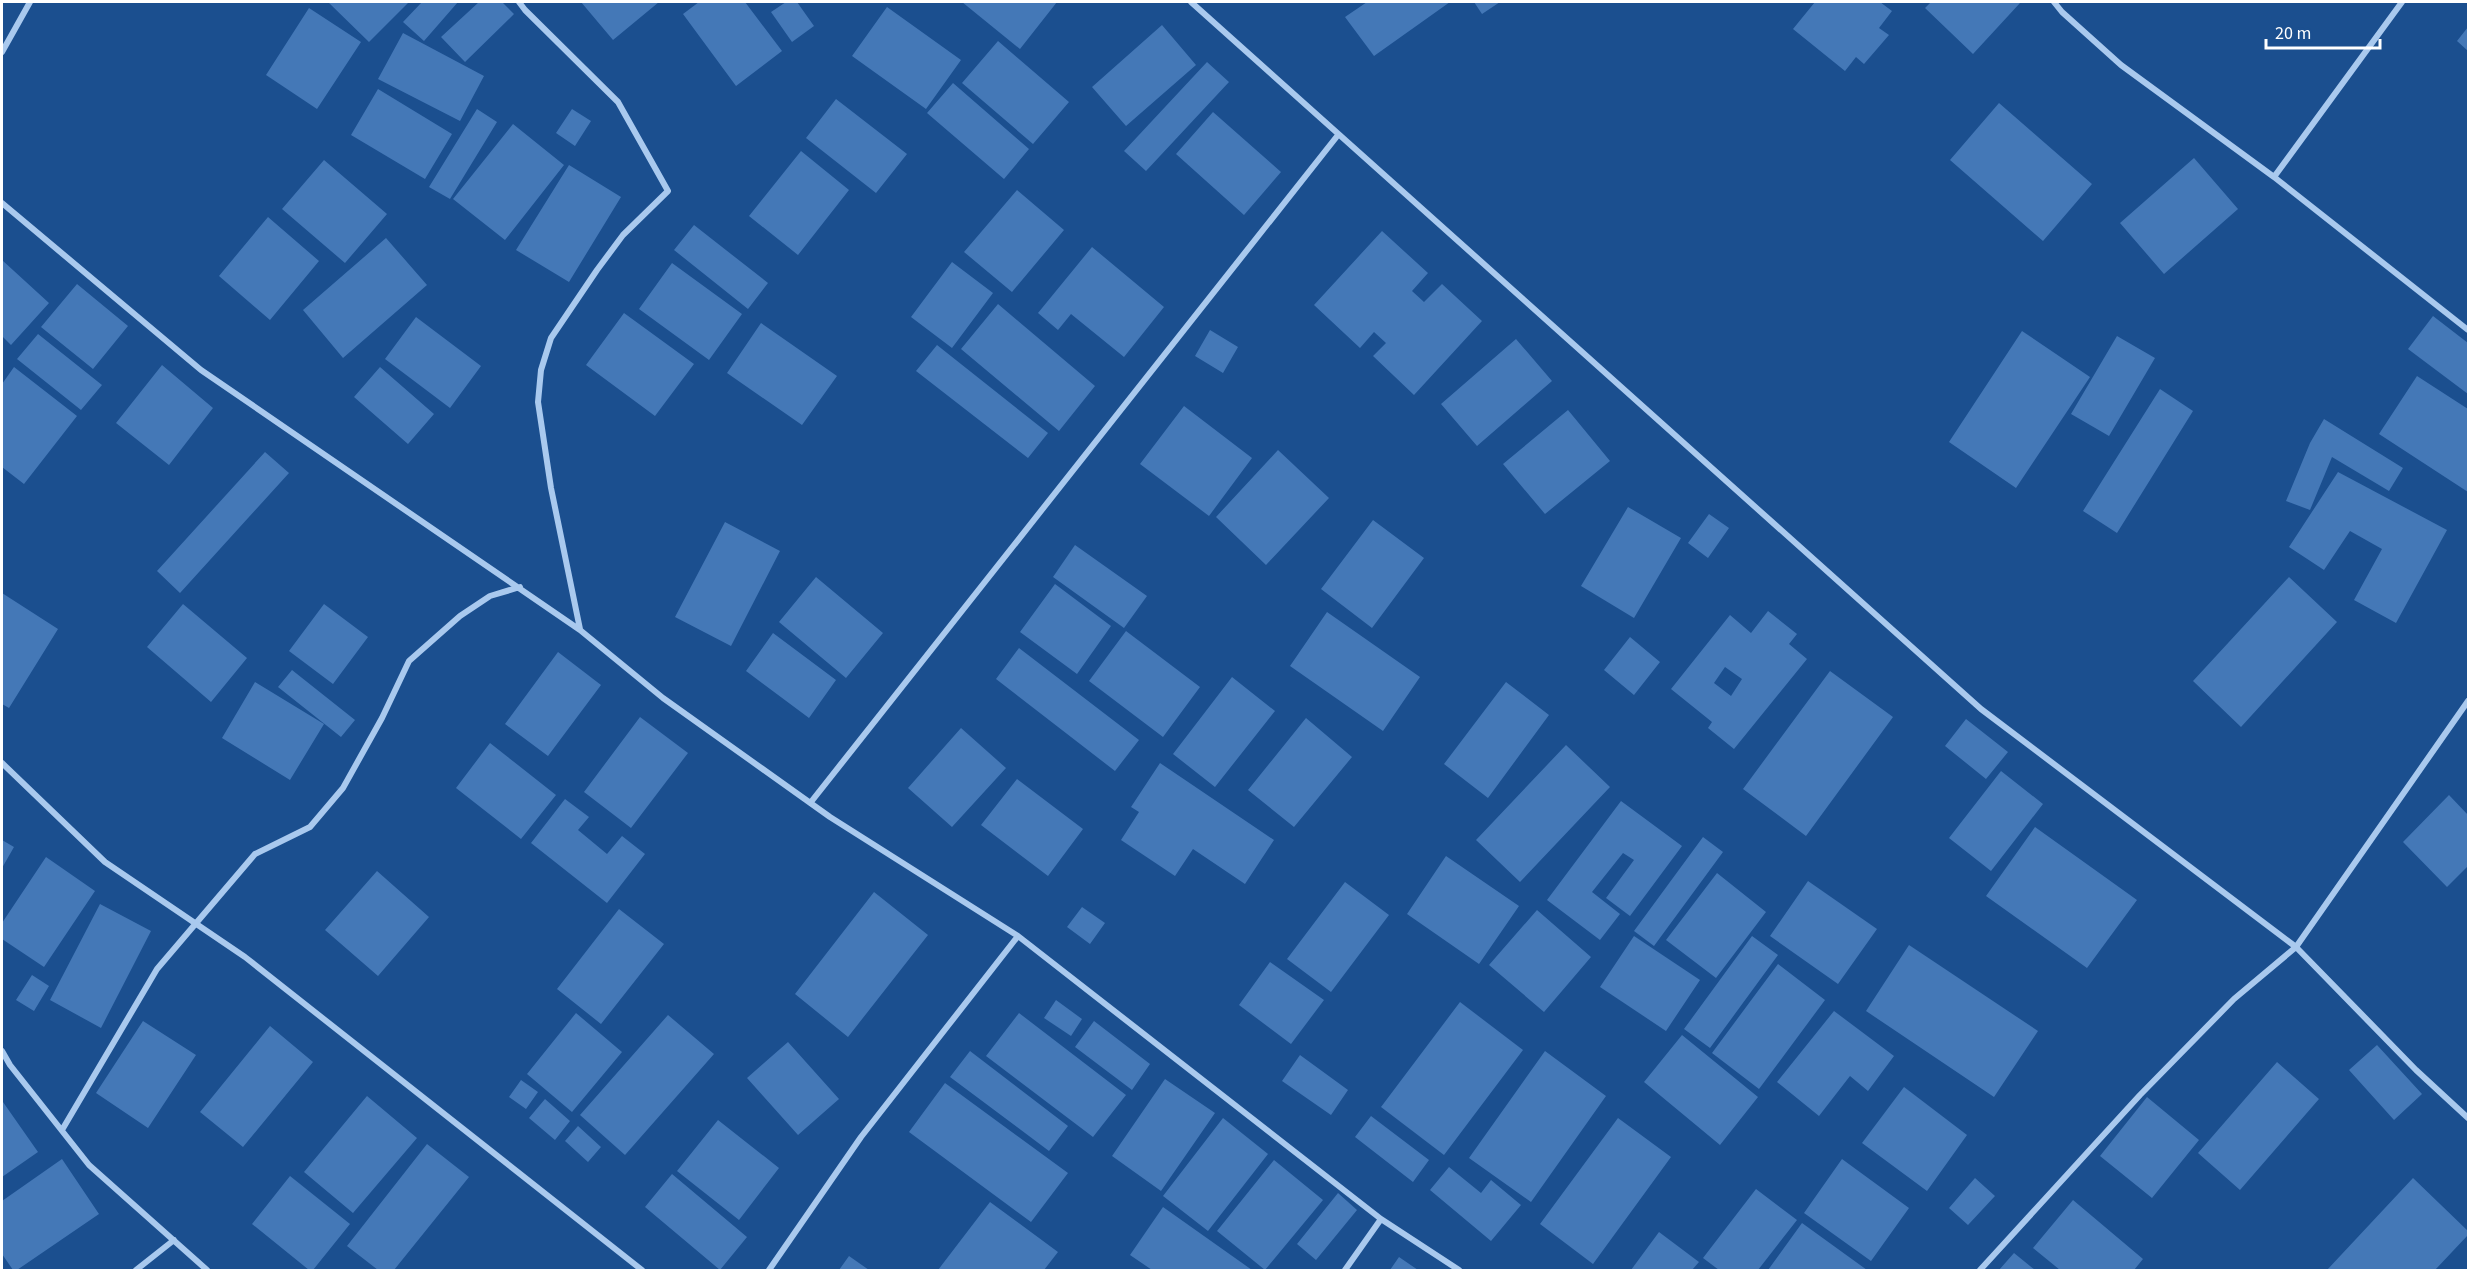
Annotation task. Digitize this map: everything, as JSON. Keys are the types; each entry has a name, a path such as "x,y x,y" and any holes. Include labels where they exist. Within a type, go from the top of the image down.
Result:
{"street":[{"path":"2,52 30,2"},
{"path":"519,2 618,102 668,190 623,235 597,270 551,338 541,370 538,402 549,477 580,630"},
{"path":"1191,2 1981,709 2296,947 2416,1071 2469,1118"},
{"path":"2054,2 2062,12 2121,65 2274,177 2469,330"},
{"path":"2274,177 2402,2"},
{"path":"811,802 1338,135"},
{"path":"2,203 201,370 520,586 580,630 663,698 830,817 1018,936 1381,1220 1459,1270"},
{"path":"62,1130 157,969 255,854 310,827 343,788 382,718 410,661 460,616 490,596 520,586"},
{"path":"1980,1270 2140,1095 2226,1007 2296,947 2469,701"},
{"path":"2,763 105,862 245,957 642,1270"},
{"path":"769,1270 861,1137 1018,936"},
{"path":"2,1051 10,1065 89,1165 207,1270"},
{"path":"1345,1270 1381,1220"},
{"path":"135,1270 174,1240"}],"building":[{"path":"328,2 409,2 369,42"},
{"path":"422,2 458,2 424,41 403,22"},
{"path":"479,2 502,2 514,14 465,62 441,37"},
{"path":"581,2 659,2 613,40"},
{"path":"699,2 745,2 782,51 736,86 683,14"},
{"path":"786,2 797,2 814,26 792,42 771,12"},
{"path":"962,2 1057,2 1020,49"},
{"path":"1367,2 1450,2 1374,56 1345,17"},
{"path":"1474,2 1500,2 1482,14"},
{"path":"1815,2 1880,2 1892,11 1879,28 1889,35 1864,64 1856,57 1845,71 1793,29"},
{"path":"1931,2 2020,3 1973,54 1925,8"},
{"path":"887,7 961,60 926,109 852,56"},
{"path":"309,8 361,42 317,109 266,75"},
{"path":"1162,25 1196,65 1126,126 1092,87"},
{"path":"2468,27 2468,51 2457,41"},
{"path":"403,33 484,76 460,121 378,79"},
{"path":"998,41 1069,102 1033,144 962,83"},
{"path":"1207,62 1229,82 1146,171 1124,151"},
{"path":"953,83 1029,149 1004,179 927,113"},
{"path":"378,89 452,134 425,179 351,135"},
{"path":"836,99 907,154 876,193 806,138"},
{"path":"1999,103 2092,184 2043,241 1950,160"},
{"path":"477,109 497,122 450,199 429,187"},
{"path":"572,109 591,121 575,146 556,133"},
{"path":"1213,112 1281,172 1244,215 1176,154"},
{"path":"513,124 564,165 505,240 453,199"},
{"path":"801,151 849,190 798,255 749,216"},
{"path":"2194,158 2238,209 2164,274 2120,223"},
{"path":"324,160 387,214 345,263 282,209"},
{"path":"569,165 621,197 569,282 516,250"},
{"path":"1017,190 1064,230 1012,292 964,252"},
{"path":"268,217 319,261 270,320 219,276"},
{"path":"694,225 768,283 748,309 674,250"},
{"path":"1382,231 1428,273 1412,291 1424,302 1442,284 1482,321 1414,395 1373,356 1386,343 1374,332 1360,348 1314,305"},
{"path":"386,238 427,285 343,358 303,310"},
{"path":"1092,247 1164,307 1124,357 1071,314 1058,330 1038,313"},
{"path":"2,260 49,303 11,345 2,336"},
{"path":"952,262 993,293 952,348 911,317"},
{"path":"672,263 742,314 709,360 639,309"},
{"path":"77,284 128,326 93,369 41,327"},
{"path":"998,304 1095,386 1059,431 961,349"},
{"path":"624,313 694,364 655,416 586,365"},
{"path":"2433,316 2468,343 2468,394 2408,349"},
{"path":"416,317 481,366 450,408 385,359"},
{"path":"761,323 837,376 802,425 727,373"},
{"path":"1210,330 1238,347 1223,373 1195,356"},
{"path":"2022,331 2090,377 2016,488 1949,442"},
{"path":"38,334 102,385 81,410 17,359"},
{"path":"2117,336 2155,358 2109,436 2071,414"},
{"path":"1516,339 1552,381 1477,446 1441,404"},
{"path":"937,345 1048,433 1028,458 916,371"},
{"path":"162,365 213,408 169,465 116,423"},
{"path":"14,367 77,416 24,484 2,467 2,384"},
{"path":"380,367 434,414 408,444 354,397"},
{"path":"2417,376 2468,409 2468,492 2379,434"},
{"path":"2160,389 2193,411 2117,533 2083,511"},
{"path":"1184,406 1252,458 1209,516 1140,464"},
{"path":"1568,410 1610,461 1545,514 1503,464"},
{"path":"2324,419 2403,468 2389,491 2332,457 2310,510 2286,501 2310,443"},
{"path":"1278,450 1329,498 1266,565 1216,517"},
{"path":"265,452 289,473 180,593 157,571"},
{"path":"2338,472 2447,530 2396,623 2354,600 2382,549 2350,531 2324,570 2289,547"},
{"path":"1628,507 1681,538 1634,618 1581,586"},
{"path":"1709,514 1729,528 1708,558 1688,543"},
{"path":"1373,520 1424,558 1372,628 1321,589"},
{"path":"725,522 780,551 731,646 675,617"},
{"path":"1075,545 1147,596 1124,628 1053,577"},
{"path":"816,577 883,633 846,678 779,622"},
{"path":"2289,577 2337,622 2241,727 2193,681"},
{"path":"1055,584 1111,626 1077,674 1020,632"},
{"path":"2,593 58,629 9,708 2,704"},
{"path":"183,604 247,658 211,702 147,647"},
{"path":"324,604 368,637 333,684 289,651"},
{"path":"1768,611 1797,634 1789,644 1807,659 1734,749 1708,728 1712,722 1671,689 1730,615 1751,633","holes":["1725,667 1742,679 1731,696 1714,683"]},
{"path":"1327,612 1420,677 1383,731 1290,666"},
{"path":"1126,631 1200,687 1163,737 1089,681"},
{"path":"773,633 836,680 809,718 746,671"},
{"path":"1630,637 1660,662 1634,695 1604,670"},
{"path":"1019,648 1139,740 1115,771 996,679"},
{"path":"558,652 601,685 548,756 505,724"},
{"path":"292,670 355,720 341,737 278,687"},
{"path":"1830,671 1893,717 1806,836 1743,789"},
{"path":"1232,677 1275,711 1215,787 1173,754"},
{"path":"255,682 324,724 290,780 222,738"},
{"path":"1506,682 1549,715 1488,798 1444,764"},
{"path":"640,717 688,753 631,828 584,792"},
{"path":"1306,718 1352,757 1294,827 1248,790"},
{"path":"1966,719 2008,752 1986,779 1945,746"},
{"path":"961,728 1006,768 952,827 908,788"},
{"path":"490,743 556,795 521,839 456,788"},
{"path":"1566,745 1610,787 1520,882 1476,840"},
{"path":"1160,763 1274,840 1245,884 1193,849 1175,876 1121,840 1139,812 1131,807"},
{"path":"2001,771 2043,804 1991,871 1949,838"},
{"path":"1017,779 1083,829 1048,876 981,825"},
{"path":"2449,795 2468,815 2468,866 2447,887 2403,842"},
{"path":"565,799 589,817 578,830 607,854 622,836 645,854 607,903 531,843"},
{"path":"1621,801 1682,846 1630,916 1606,898 1634,860 1623,853 1592,892 1620,914 1600,940 1547,900"},
{"path":"2035,827 2137,900 2087,968 1986,896"},
{"path":"1703,837 1723,852 1654,946 1634,931"},
{"path":"2,840 14,847 2,868"},
{"path":"1446,856 1519,906 1479,964 1407,914"},
{"path":"46,857 95,891 44,967 2,939 2,923"},
{"path":"377,871 429,917 378,976 325,930"},
{"path":"1717,873 1766,912 1716,978 1666,940"},
{"path":"1808,881 1877,929 1838,984 1770,936"},
{"path":"1345,882 1389,915 1331,992 1287,959"},
{"path":"874,892 928,935 848,1037 795,994"},
{"path":"100,904 151,931 101,1028 50,1000"},
{"path":"1082,907 1105,923 1090,944 1067,927"},
{"path":"619,909 664,944 601,1024 557,989"},
{"path":"1537,910 1591,957 1544,1012 1489,965"},
{"path":"1634,936 1700,980 1666,1031 1600,987"},
{"path":"1752,936 1778,955 1710,1048 1684,1029"},
{"path":"1909,945 2038,1031 1994,1097 1866,1011"},
{"path":"1270,962 1324,1000 1291,1044 1239,1005"},
{"path":"1778,964 1825,1000 1759,1089 1712,1053"},
{"path":"32,975 49,986 34,1011 16,1000"},
{"path":"1056,1000 1082,1019 1071,1036 1044,1018"},
{"path":"1460,1002 1523,1050 1444,1155 1381,1107"},
{"path":"1834,1011 1894,1056 1868,1091 1850,1076 1819,1116 1777,1082"},
{"path":"576,1013 622,1052 572,1112 527,1074"},
{"path":"1019,1013 1126,1095 1093,1137 986,1056"},
{"path":"668,1015 714,1054 625,1155 580,1115"},
{"path":"143,1021 196,1055 148,1128 96,1093"},
{"path":"1094,1021 1150,1064 1132,1090 1075,1047"},
{"path":"270,1026 313,1062 243,1147 200,1112"},
{"path":"1682,1035 1758,1097 1720,1145 1644,1082"},
{"path":"788,1042 839,1099 798,1135 747,1078"},
{"path":"2377,1045 2422,1094 2394,1120 2349,1070"},
{"path":"970,1051 1068,1126 1049,1151 950,1077"},
{"path":"1545,1051 1606,1096 1531,1202 1469,1158"},
{"path":"1300,1055 1348,1090 1331,1115 1282,1081"},
{"path":"2277,1062 2319,1099 2240,1190 2198,1153"},
{"path":"1165,1079 1215,1113 1161,1191 1112,1156"},
{"path":"521,1080 538,1092 526,1109 509,1097"},
{"path":"945,1083 1068,1173 1031,1222 909,1132"},
{"path":"1904,1087 1967,1135 1927,1191 1862,1143"},
{"path":"367,1096 417,1138 353,1213 304,1172"},
{"path":"2147,1097 2199,1140 2152,1198 2100,1156"},
{"path":"545,1099 570,1121 555,1140 529,1118"},
{"path":"2,1103 38,1152 2,1177"},
{"path":"1371,1116 1429,1160 1413,1182 1355,1137"},
{"path":"1223,1118 1268,1154 1208,1231 1163,1196"},
{"path":"1618,1118 1671,1157 1593,1264 1540,1224"},
{"path":"718,1120 779,1168 739,1220 677,1171"},
{"path":"578,1126 601,1147 588,1162 565,1141"},
{"path":"427,1144 469,1177 394,1270 378,1270 347,1246"},
{"path":"62,1159 99,1214 17,1270 13,1270 2,1254 2,1201"},
{"path":"1842,1159 1909,1208 1871,1261 1804,1213"},
{"path":"1274,1160 1323,1200 1265,1270 1217,1231"},
{"path":"1449,1167 1481,1193 1491,1180 1521,1205 1491,1241 1430,1190"},
{"path":"672,1174 747,1237 720,1270 645,1207"},
{"path":"290,1176 350,1224 313,1270 309,1270 252,1224"},
{"path":"1975,1178 1995,1196 1968,1225 1949,1208"},
{"path":"2413,1178 2468,1231 2468,1235 2435,1270 2327,1270"},
{"path":"1756,1189 1797,1220 1758,1270 1719,1270 1703,1258"},
{"path":"1338,1193 1357,1210 1316,1260 1297,1244"},
{"path":"2073,1200 2143,1259 2134,1270 2060,1270 2033,1248"},
{"path":"990,1202 1058,1252 1044,1270 938,1270"},
{"path":"1163,1207 1252,1270 1152,1270 1130,1255"},
{"path":"1802,1223 1867,1270 1768,1270"},
{"path":"1659,1232 1699,1262 1692,1270 1631,1270"},
{"path":"2014,1253 2035,1270 1999,1270"},
{"path":"849,1256 869,1270 839,1270"},
{"path":"1399,1257 1418,1270 1390,1270"}]}
